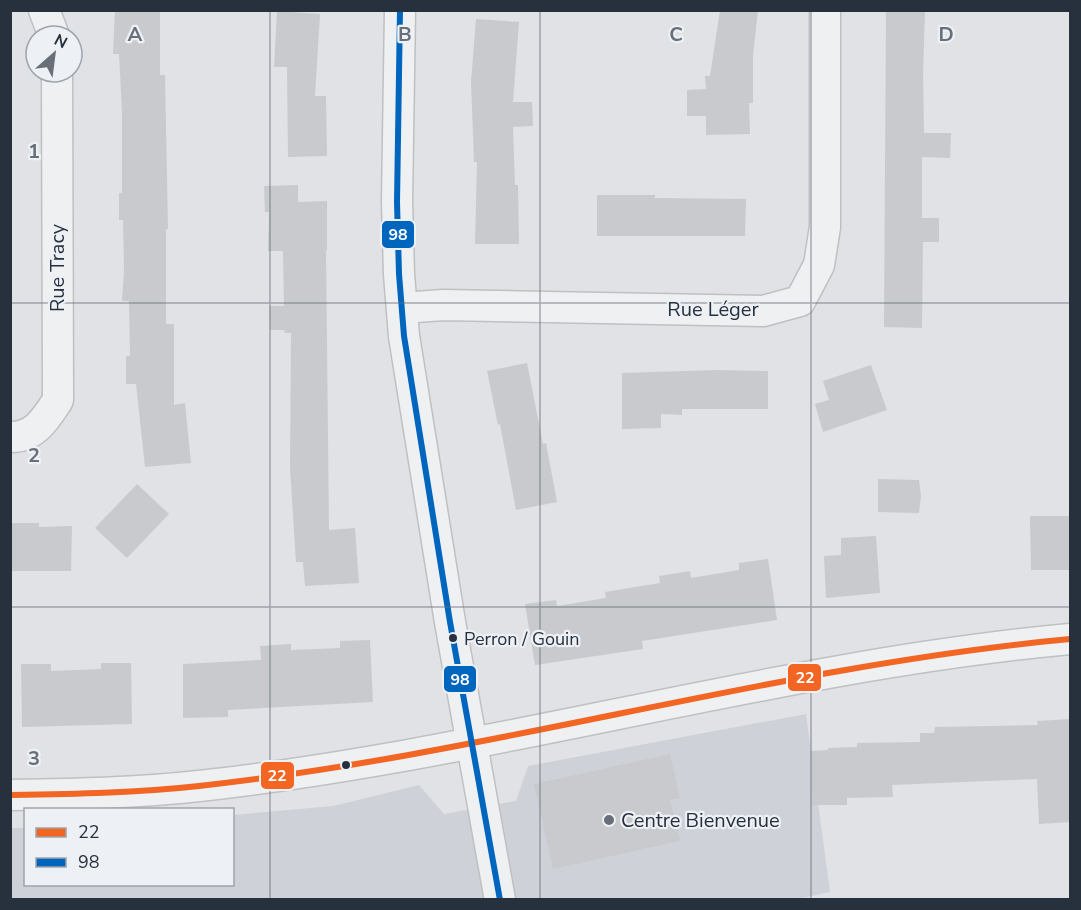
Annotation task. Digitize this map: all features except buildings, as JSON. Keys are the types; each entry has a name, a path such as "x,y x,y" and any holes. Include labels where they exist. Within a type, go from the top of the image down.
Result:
{"street":[{"path":"400,10 397,202 402,308 407,353 500,900"},
{"name":"Rue Léger","path":"402,308 443,305 763,311 800,301 819,265 825,227 825,10"},
{"name":"Rue Tracy","path":"10,437 17,437 40,428 58,400 57,84"},
{"path":"10,795 206,786 292,774 472,743 881,663 1071,639"}],"shaded area":[{"path":"806,714 830,892 794,900 11,899 10,828 24,828 24,886 234,886 234,815 333,806 419,785 444,814 516,801 528,766"}],"transit line":[{"name":"98","path":"400,10 397,202 404,336 450,622 500,900"},
{"name":"22","path":"10,795 152,790 309,772 526,733 852,669 960,652 1070,639"}],"place":[{"name":"Perron / Gouin","path":"453,638"},
{"name":"Centre Bienvenue","path":"609,820"}]}
